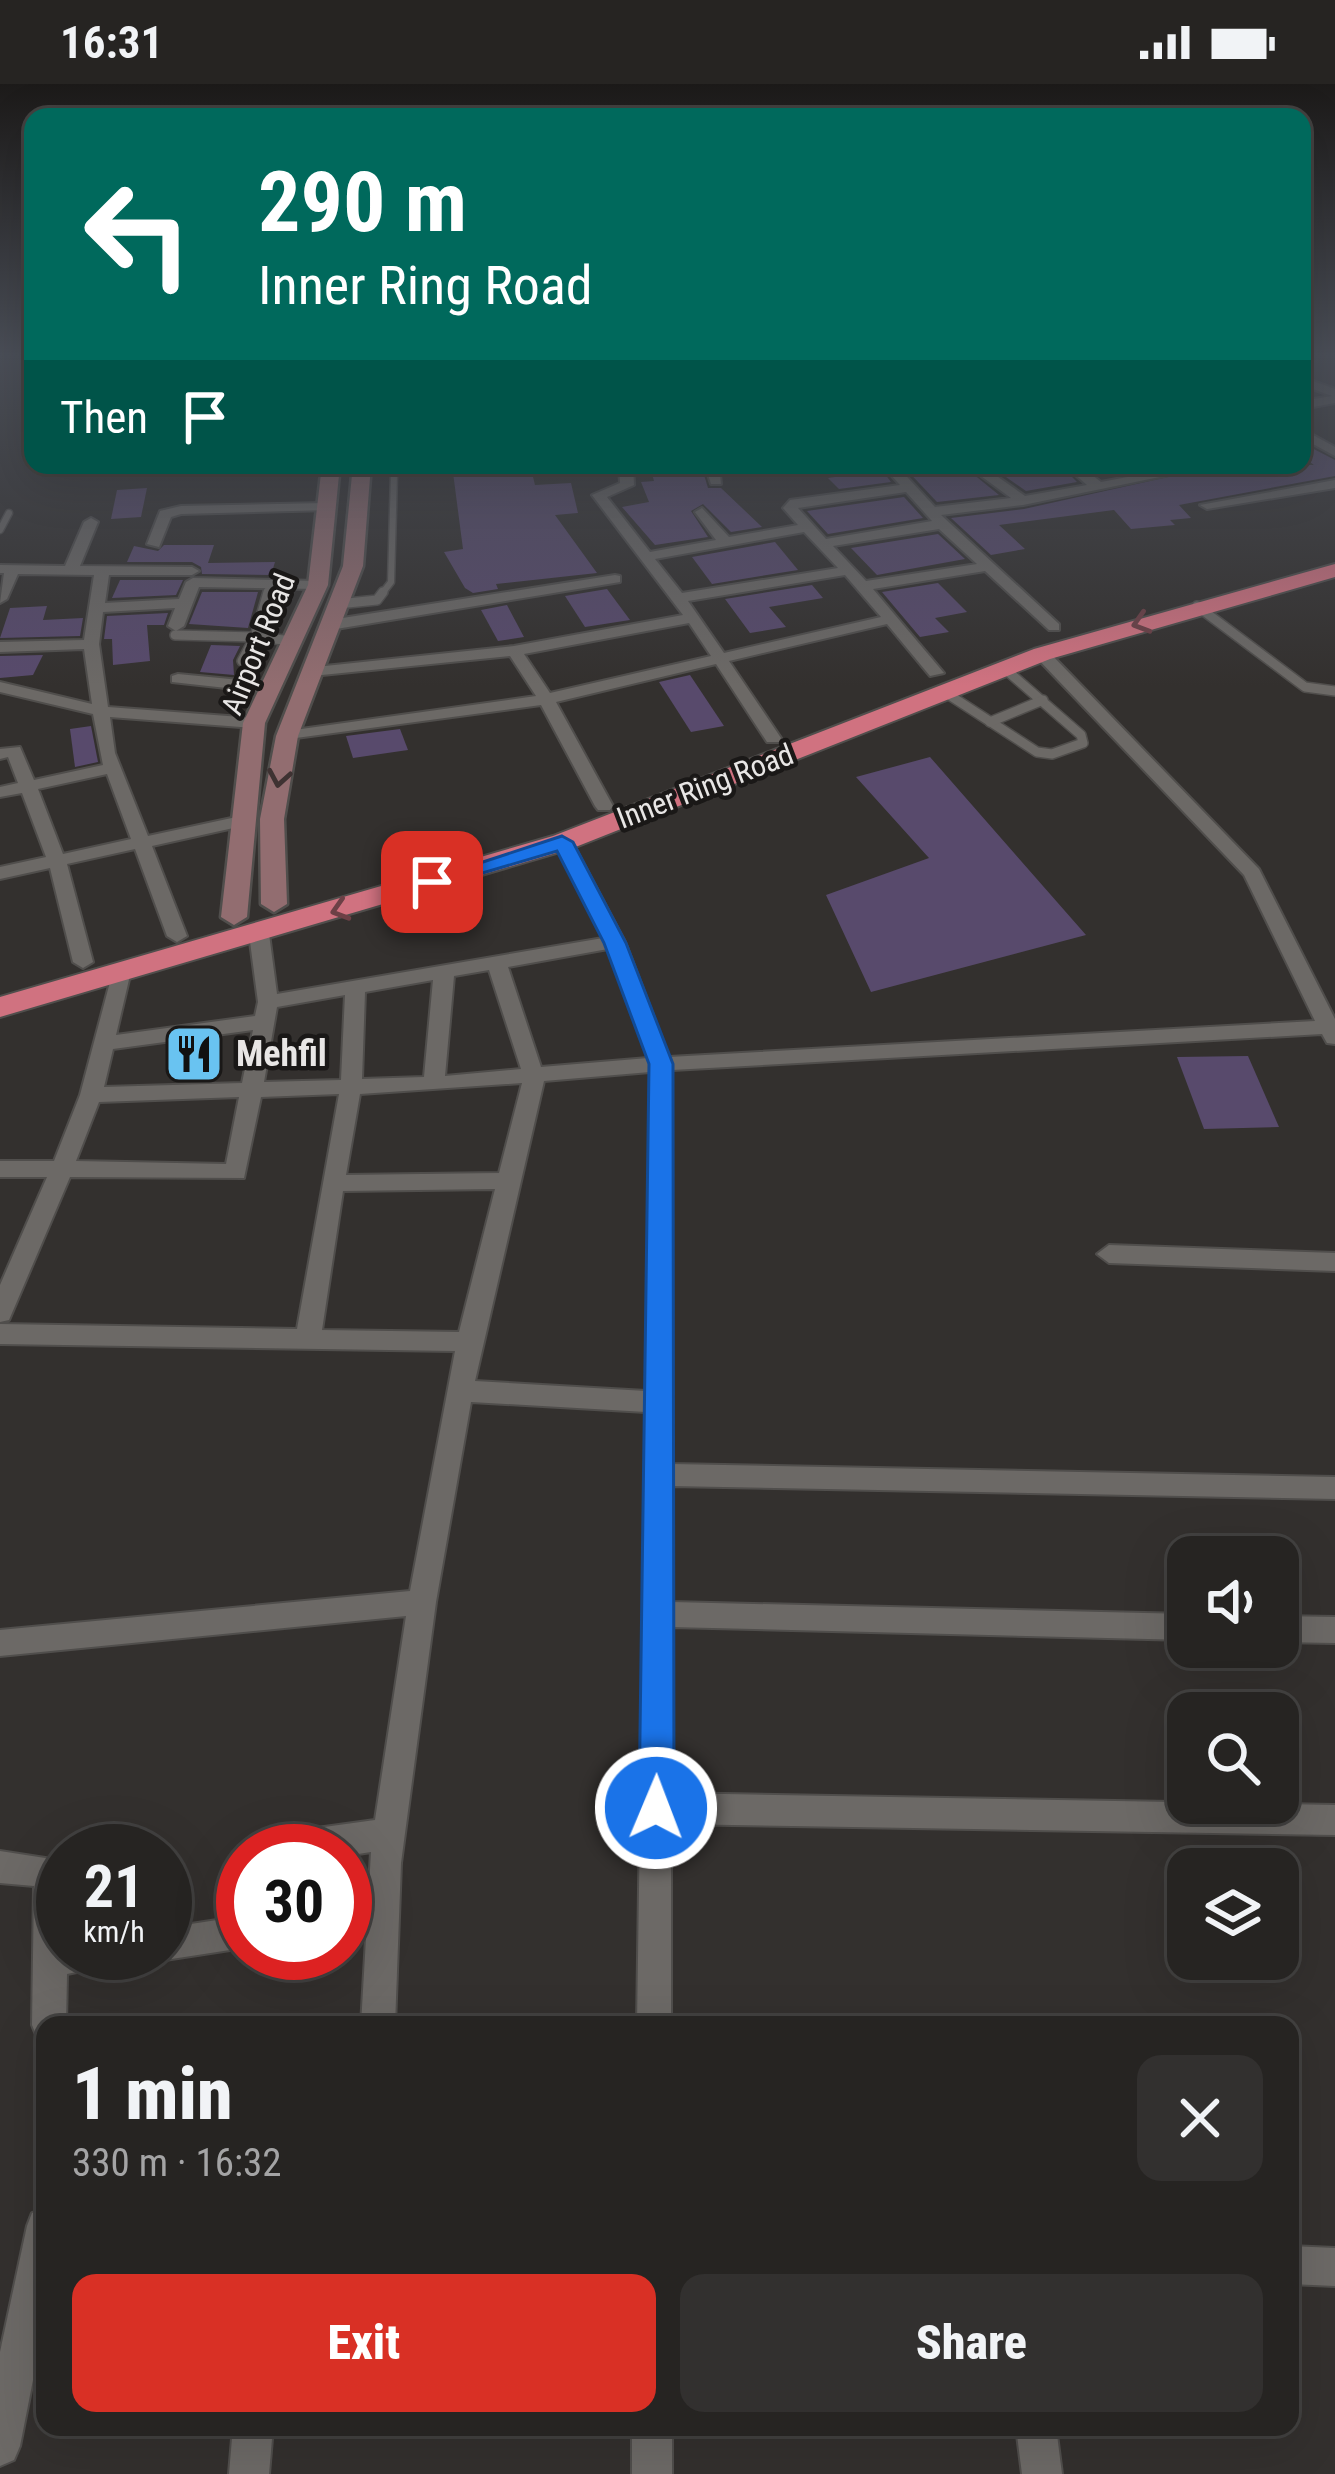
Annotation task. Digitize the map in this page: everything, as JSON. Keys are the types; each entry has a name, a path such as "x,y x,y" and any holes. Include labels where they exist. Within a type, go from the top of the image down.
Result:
{"highway":[{"name":"Inner Ring Road","path":"0,1007 562,842 939,682 1054,627 1230,572 1335,548"},
{"name":"Inner Ring Road","path":"0,983 544,828 773,738 939,682 1004,668 1197,606 1335,570"}],"main road":[{"name":"Airport Road","path":"234,916 254,723 318,585 330,474"},
{"name":"Airport Road","path":"274,904 272,819 286,736 353,566 361,474"}],"street":[{"path":"626,474 627,485 599,495 693,618 773,738"},
{"path":"714,474 716,481"},
{"path":"896,474 1054,627"},
{"path":"986,474 1023,501"},
{"path":"1082,474 1096,485"},
{"path":"823,544 1159,474"},
{"path":"1207,506 1335,484"},
{"path":"908,488 795,502 790,508 804,528 850,570 939,682"},
{"path":"154,544 165,514 326,507"},
{"path":"702,512 724,541"},
{"path":"71,570 91,522"},
{"path":"644,556 804,528"},
{"path":"863,586 990,566"},
{"path":"0,599 6,570 194,570 270,584 318,585"},
{"path":"176,631 194,570"},
{"path":"678,598 850,570"},
{"path":"102,571 91,644 112,768 177,936"},
{"path":"334,614 615,579"},
{"path":"98,608 184,603"},
{"path":"312,671 514,651 693,618"},
{"path":"286,736 546,699 890,619"},
{"path":"0,647 91,644"},
{"path":"514,651 604,806"},
{"path":"91,1095 434,1084 661,1064 1333,1032 1252,873 1042,654"},
{"path":"178,680 271,688"},
{"path":"0,687 102,711 254,723"},
{"path":"0,754 14,751 28,786 57,861 82,962"},
{"path":"0,792 112,768"},
{"path":"0,873 241,820"},
{"path":"562,842 615,943 661,1064 654,2016"},
{"path":"0,1168 236,1172 267,1012 259,934"},
{"path":"101,1044 267,1012 355,989 615,943"},
{"path":"379,2016 389,1834 422,1602 469,1342 535,1078 497,963"},
{"path":"0,1313 91,1095 121,971"},
{"path":"434,1084 445,973"},
{"path":"308,1338 351,1085 355,989"},
{"path":"333,1183 508,1181"},
{"path":"1109,1254 1335,1262"},
{"path":"0,1334 469,1342"},
{"path":"463,1391 659,1402"},
{"path":"658,1475 1335,1488"},
{"path":"0,1642 422,1602"},
{"path":"658,1614 1167,1626"},
{"path":"1299,1629 1335,1630"},
{"path":"656,1808 1335,1820"},
{"path":"372,1836 389,1834"},
{"path":"0,1868 36,1870"},
{"path":"49,1980 49,2016"},
{"path":"1299,2265 1335,2267"},
{"path":"0,2446 31,2360 36,2312"},
{"path":"249,2474 252,2436"},
{"path":"652,2436 652,2474"},
{"path":"1037,2436 1042,2474"}],"lane":[{"path":"334,614 376,600 391,582 394,474"},
{"path":"0,530 9,513"},
{"path":"242,661 255,637 270,584"},
{"path":"1197,606 1305,687 1335,691"},
{"path":"176,631 294,641"},
{"path":"939,682 1037,752 1052,754 1083,743 1081,736 1004,668"},
{"path":"990,722 1043,700"}],"building":[{"path":"1335,464 1335,476 1179,505 1191,518 1170,520 1175,525 1131,529 1114,510 999,525 1025,549 991,555 951,518 1024,509 1182,474 1311,474 1314,465"},
{"path":"453,474 532,474 535,485 571,483 578,513 555,515 597,573 496,584 498,589 473,593 465,588 444,552 463,549"},
{"path":"652,474 704,474 708,488 721,488 762,527 731,532 703,504 691,511 708,537 655,545 622,507 649,502 641,482 654,481"},
{"path":"885,474 891,482 839,489 828,478"},
{"path":"911,474 973,474 999,495 937,502"},
{"path":"1002,474 1069,474 1077,482 1026,491"},
{"path":"147,488 141,517 111,519 117,490"},
{"path":"904,497 923,518 828,534 807,511"},
{"path":"938,534 965,559 877,575 851,548"},
{"path":"775,542 798,570 712,584 692,557"},
{"path":"164,545 214,545 208,563 275,562 271,575 202,574 201,567 192,562 127,562 134,546 158,551"},
{"path":"120,580 183,580 176,595 112,598"},
{"path":"938,583 967,612 935,618 949,632 920,637 882,592"},
{"path":"812,585 823,598 769,607 786,627 750,633 725,599"},
{"path":"607,589 630,620 585,627 565,596"},
{"path":"202,592 258,592 248,628 189,624"},
{"path":"507,605 524,637 498,641 481,610"},
{"path":"47,606 43,620 83,618 80,636 0,638 10,608"},
{"path":"168,613 164,625 147,625 150,661 113,665 112,639 104,639 107,616"},
{"path":"211,645 240,646 233,660 234,675 200,672"},
{"path":"43,655 33,675 0,678 0,656"},
{"path":"690,675 724,726 691,732 659,682"},
{"path":"91,726 98,762 75,767 70,729"},
{"path":"400,729 408,750 353,758 346,736"},
{"path":"930,757 1086,935 871,992 826,895 929,858 856,777"},
{"path":"1248,1056 1279,1127 1204,1129 1177,1057"}],"place":[{"name":"Mehfil","path":"194,1054"}],"route":[{"path":"432,882 562,842 615,943 661,1064 656,1808"}]}
